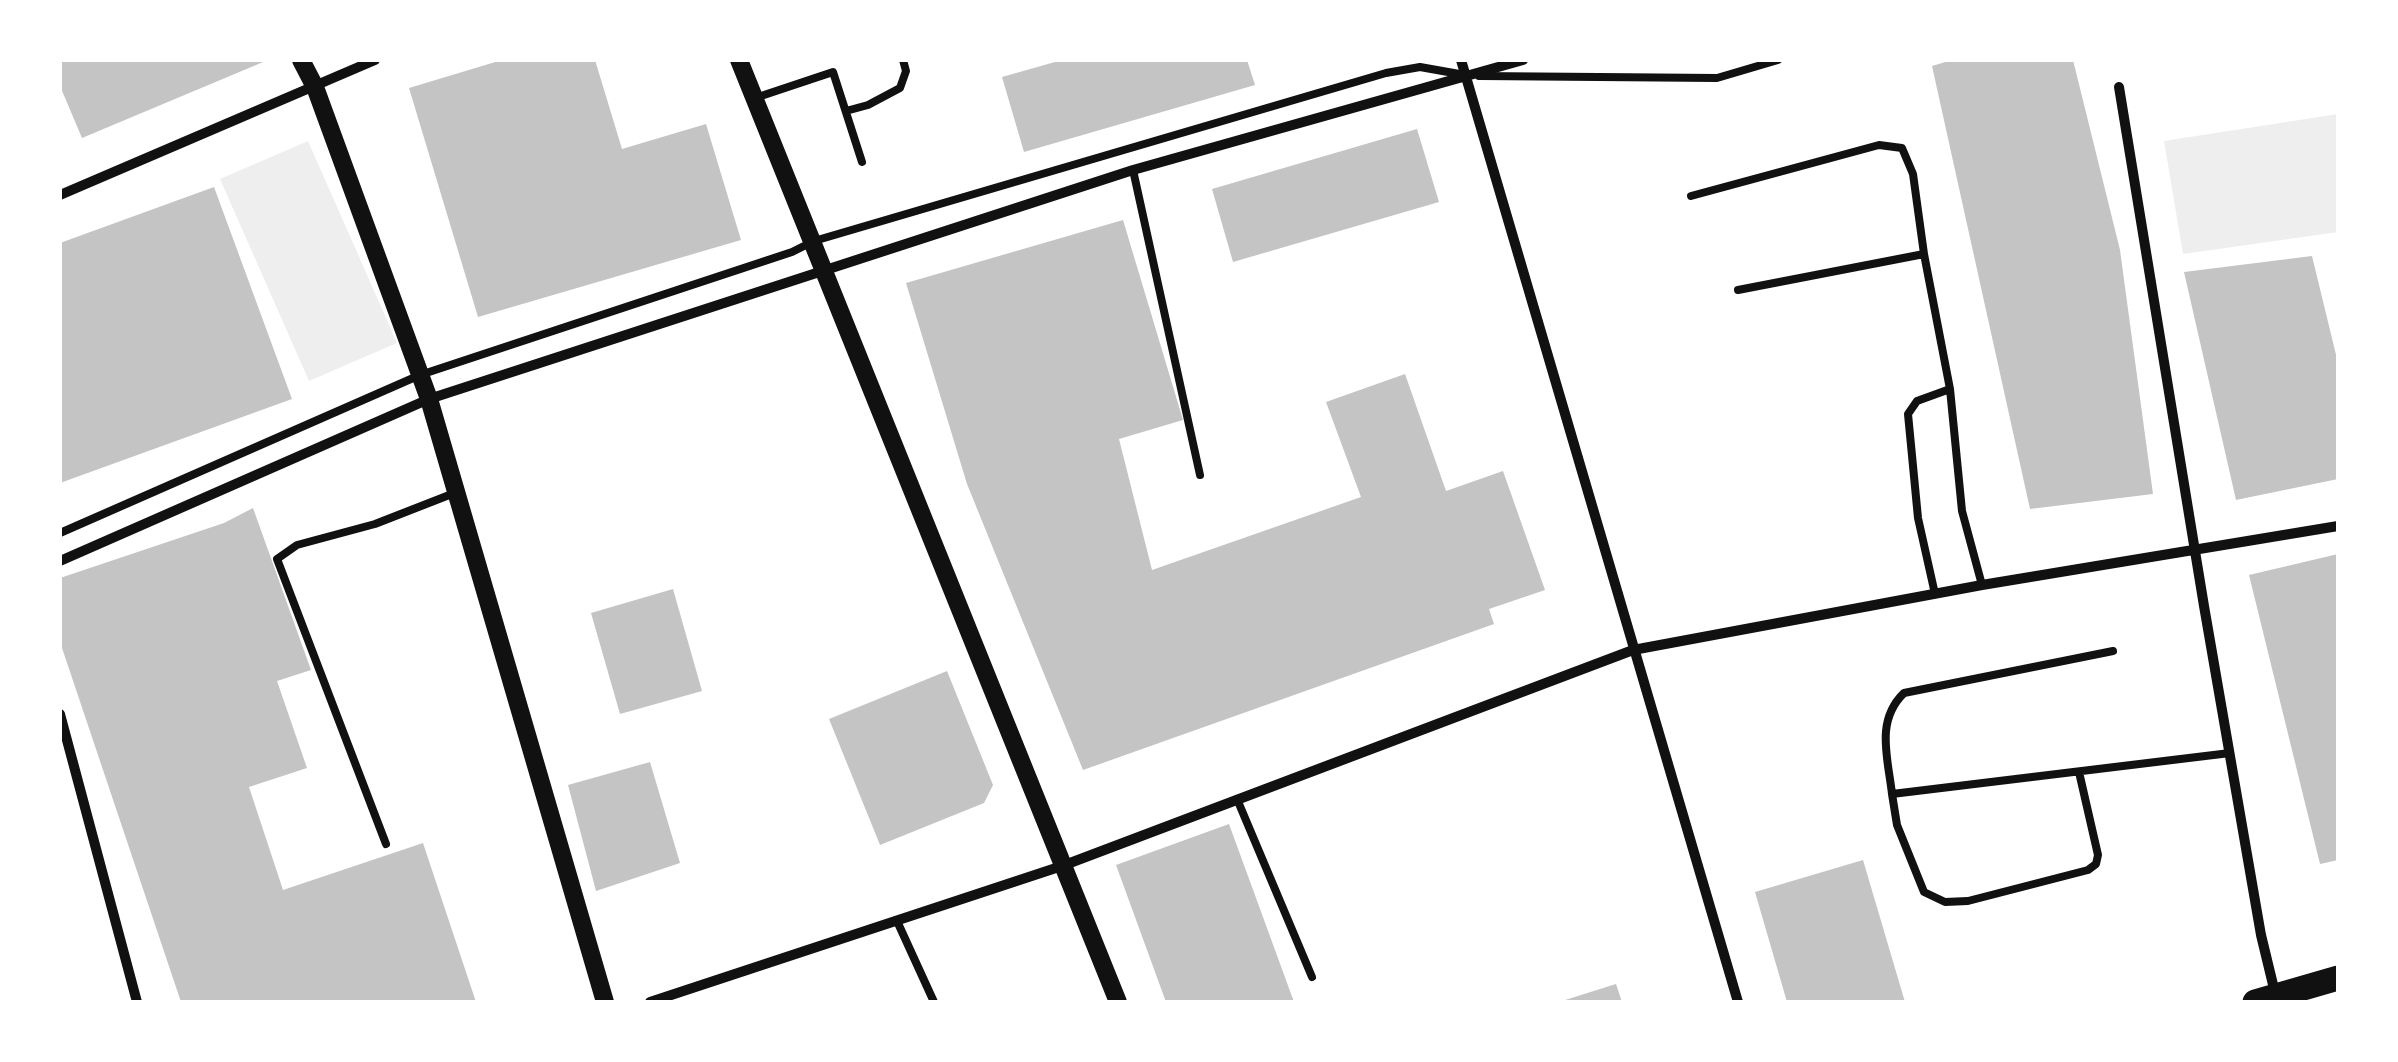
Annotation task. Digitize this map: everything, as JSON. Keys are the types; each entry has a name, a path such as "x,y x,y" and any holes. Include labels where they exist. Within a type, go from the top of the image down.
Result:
{"main road":[{"path":"2265,1000 2338,978"}],"street":[{"path":"301,60 315,88 429,399 605,1002"},
{"path":"60,195 375,60"},
{"path":"739,60 1118,1002"},
{"path":"1461,60 1738,1002"},
{"path":"60,560 429,399 1133,170 1523,60"},
{"path":"2119,87 2261,935 2265,1000"},
{"path":"650,1002 1062,866 1634,650 1982,585 2338,526"},
{"path":"60,714 136,1002"}],"lane":[{"path":"829,60 862,162"},
{"path":"846,111 900,88 906,71 902,60"},
{"path":"60,533 420,375 814,242 1386,74 1420,67 1468,76 1717,78 1778,60"},
{"path":"755,98 833,72"},
{"path":"1691,196 1878,146 1902,148 1913,174 1950,389 1962,511 1982,585"},
{"path":"1133,170 1200,475"},
{"path":"1738,290 1924,254"},
{"path":"1935,594 1918,518 1908,414 1917,401 1950,389"},
{"path":"386,844 277,559 297,546 375,524 457,492"},
{"path":"2079,772 2098,854 2096,864 2088,870 1968,901 1945,902 1924,892 1897,825 1884,727 1891,706 1904,693 2114,652"},
{"path":"1892,794 2230,753"},
{"path":"1238,799 1312,977"},
{"path":"897,920 934,1002"}],"shaded area":[{"path":"2338,114 2338,232 2183,254 2164,141"},
{"path":"308,141 397,343 309,381 220,179"}],"building":[{"path":"60,60 268,60 82,138 60,86"},
{"path":"502,60 595,60 622,149 706,124 741,240 478,317 409,88"},
{"path":"1062,60 1247,60 1255,85 1024,152 1002,77"},
{"path":"1952,60 2073,60 2120,250 2153,494 2030,509 1932,66"},
{"path":"1417,129 1439,202 1233,262 1212,189"},
{"path":"214,187 292,399 60,483 60,243"},
{"path":"1123,220 1183,420 1119,439 1152,570 1361,497 1326,402 1405,374 1446,491 1503,471 1545,590 1489,609 1494,624 1083,770 967,484 906,283"},
{"path":"2312,256 2338,363 2338,479 2236,500 2184,272"},
{"path":"253,508 311,670 277,681 307,768 249,787 283,890 423,843 476,1002 181,1002 60,642 60,578 224,523"},
{"path":"2338,554 2338,860 2320,864 2249,575"},
{"path":"673,589 702,691 620,714 591,613"},
{"path":"947,671 993,785 984,803 880,845 829,719"},
{"path":"650,762 680,863 596,891 568,785"},
{"path":"1229,824 1294,1002 1166,1002 1116,865"},
{"path":"1863,860 1905,1002 1787,1002 1755,892"},
{"path":"1616,984 1622,1002 1562,1002 1562,1001"}]}
